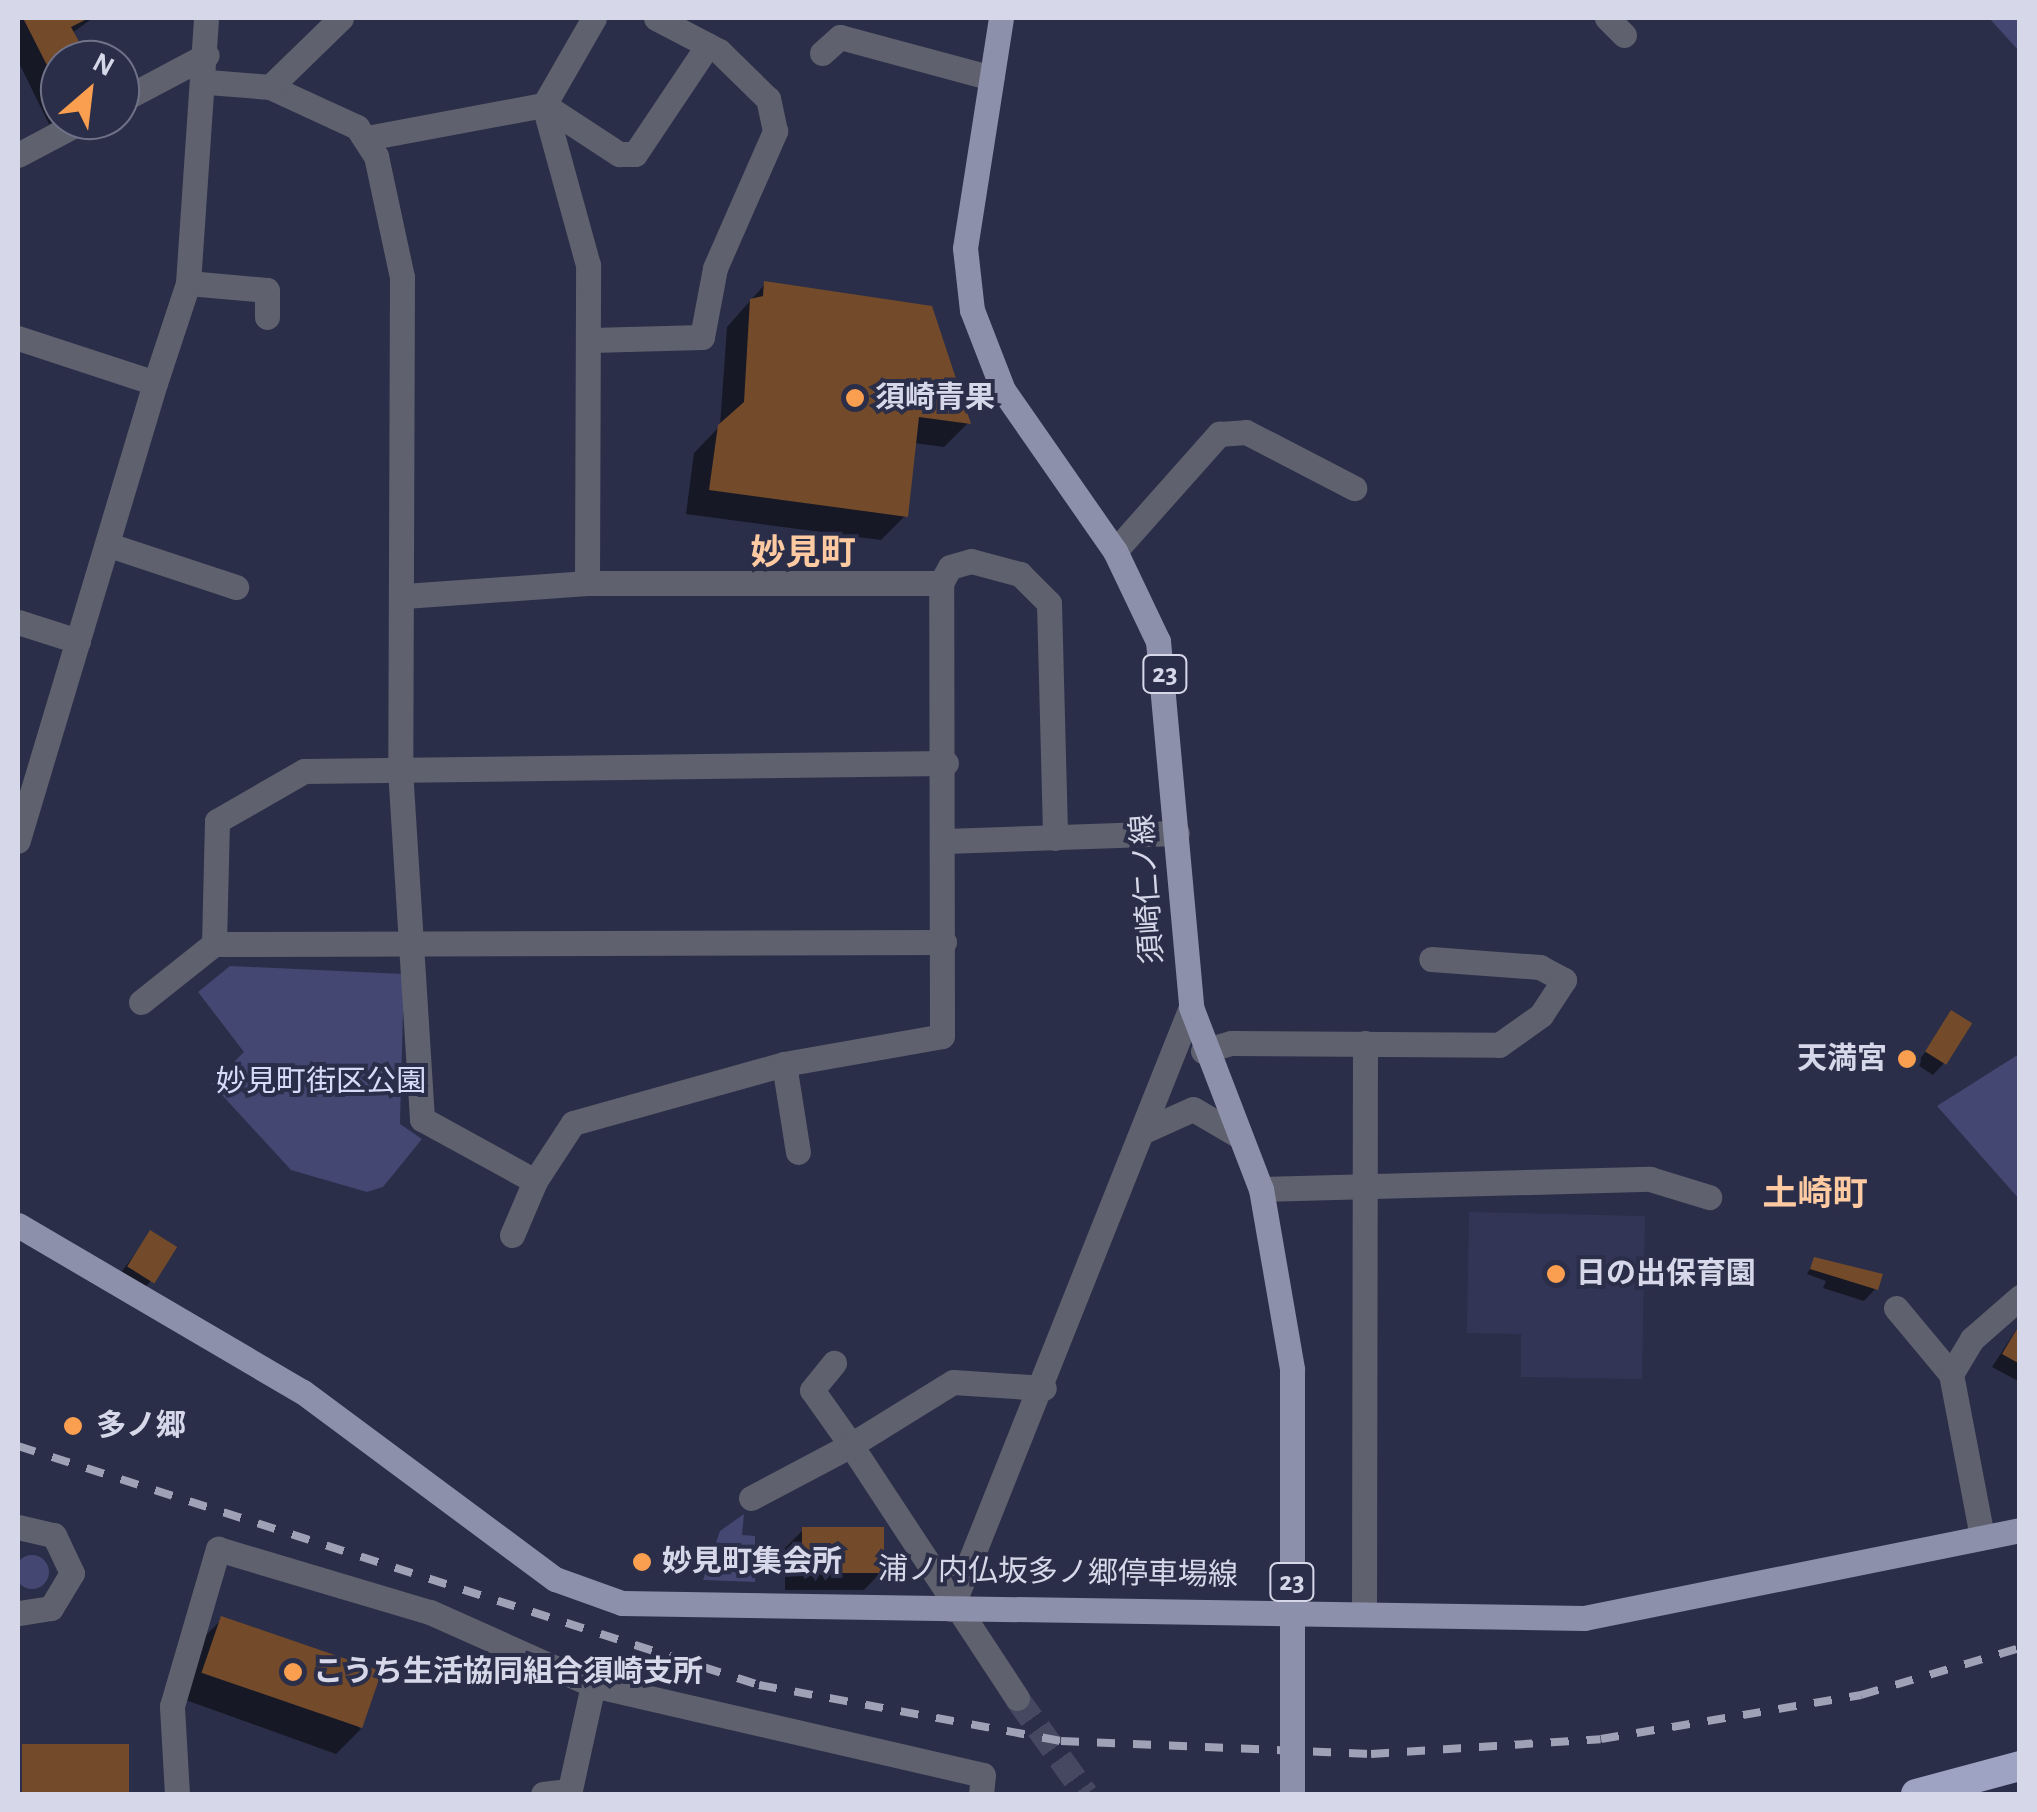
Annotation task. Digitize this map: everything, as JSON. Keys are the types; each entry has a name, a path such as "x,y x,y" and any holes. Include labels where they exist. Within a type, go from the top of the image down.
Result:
{"highway":[{"path":"1915,1794 2020,1766"}],"main road":[{"name":"須崎仁ノ線","path":"1001,18 965,248 972,310 1003,390 1115,551 1158,641 1192,1008 1203,1051 1261,1189 1292,1368 1292,1794"},
{"name":"浦ノ内仏坂多ノ郷停車場線","path":"18,1226 303,1392 525,1560 588,1596 950,1609 1613,1616 2020,1530"}],"street":[{"path":"18,841 110,546 154,383 188,283 208,82 206,18"},
{"path":"270,87 341,18"},
{"path":"586,584 591,340 580,217 544,105 594,18"},
{"path":"591,340 689,342 709,325 715,268 776,116 708,45 656,18"},
{"path":"822,54 840,36 992,78"},
{"path":"208,82 270,87 367,138 544,105 620,154 634,154 708,45"},
{"path":"140,90 206,55"},
{"path":"367,138 402,277 404,596 400,769 416,950 422,1119 535,1181"},
{"path":"18,155 46,140"},
{"path":"188,283 267,290 267,318"},
{"path":"18,338 154,383"},
{"path":"1115,551 1219,434 1246,432 1354,488"},
{"path":"110,546 236,587"},
{"path":"512,1235 535,1181 573,1123 784,1064 942,1036 946,764 941,584 950,566 971,561 1020,574 1049,603 1055,838"},
{"path":"404,596 586,584 941,584"},
{"path":"18,622 78,641"},
{"path":"214,944 214,837 227,811 304,771 946,764"},
{"path":"945,841 1177,833"},
{"path":"141,1002 214,944 416,950 944,942"},
{"path":"1203,1051 1365,1042 1498,1044 1541,1015 1564,980 1540,967 1431,958"},
{"path":"950,1609 1044,1388 1192,1008"},
{"path":"1364,1611 1365,1042"},
{"path":"784,1064 798,1152"},
{"path":"1146,1130 1165,1114 1192,1109 1239,1136"},
{"path":"1261,1189 1650,1179 1710,1197"},
{"path":"1951,1374 1959,1353 2020,1297"},
{"path":"1896,1308 1951,1374 1982,1537"},
{"path":"834,1363 812,1390 851,1446 950,1609 1017,1698"},
{"path":"752,1498 851,1446 954,1382 1044,1388"},
{"path":"18,1528 54,1535 72,1573 51,1608 18,1613"},
{"path":"177,1794 172,1706 218,1549 430,1612 594,1685 983,1775 981,1794"},
{"path":"560,1793 594,1685"}],"shaded area":[{"name":"日の出保育園","path":"1469,1212 1645,1216 1642,1379 1521,1377 1521,1334 1467,1333"}],"green space":[{"path":"1989,18 2019,18 2019,51"},
{"name":"妙見町街区公園","path":"230,966 404,974 400,1124 422,1139 383,1187 367,1192 291,1170 212,1084 244,1052 198,992"},
{"path":"2019,1054 2019,1199 1937,1106"},
{"path":"744,1514 742,1535 755,1536 755,1582 703,1580 720,1531"},
{"path":"32,1555 44,1560 49,1572 44,1584 32,1589 20,1584 15,1572 20,1560"}],"building":[{"path":"23,18 89,18 71,27 78,40 40,40 40,52"},
{"name":"須崎青果","path":"764,281 932,306 971,424 919,417 908,517 709,490 718,425 744,402 750,299 763,296"},
{"path":"1951,1010 1972,1023 1946,1065 1925,1052"},
{"path":"150,1230 177,1247 154,1283 127,1266"},
{"path":"1814,1257 1883,1274 1878,1290 1810,1269"},
{"path":"2020,1324 2020,1364 2002,1354"},
{"path":"802,1527 884,1527 884,1573 802,1573"},
{"name":"こうち生活協同組合須崎支所","path":"221,1616 382,1671 362,1728 201,1673"},
{"path":"22,1744 129,1744 129,1794 22,1794"}],"tunnel":[{"path":"1017,1698 1086,1794"}],"railway":[{"path":"18,1446 759,1685 1061,1741 1371,1754 1601,1739 1861,1695 2020,1648"}],"place":[{"name":"須崎青果","path":"855,398"},
{"name":"天満宮","path":"1907,1059"},
{"name":"日の出保育園","path":"1556,1274"},
{"name":"多ノ郷","path":"73,1426"},
{"name":"妙見町集会所","path":"642,1562"},
{"name":"こうち生活協同組合須崎支所","path":"293,1672"}],"district":[{"name":"妙見町","path":"803,554"},
{"name":"土崎町","path":"1815,1195"}]}
